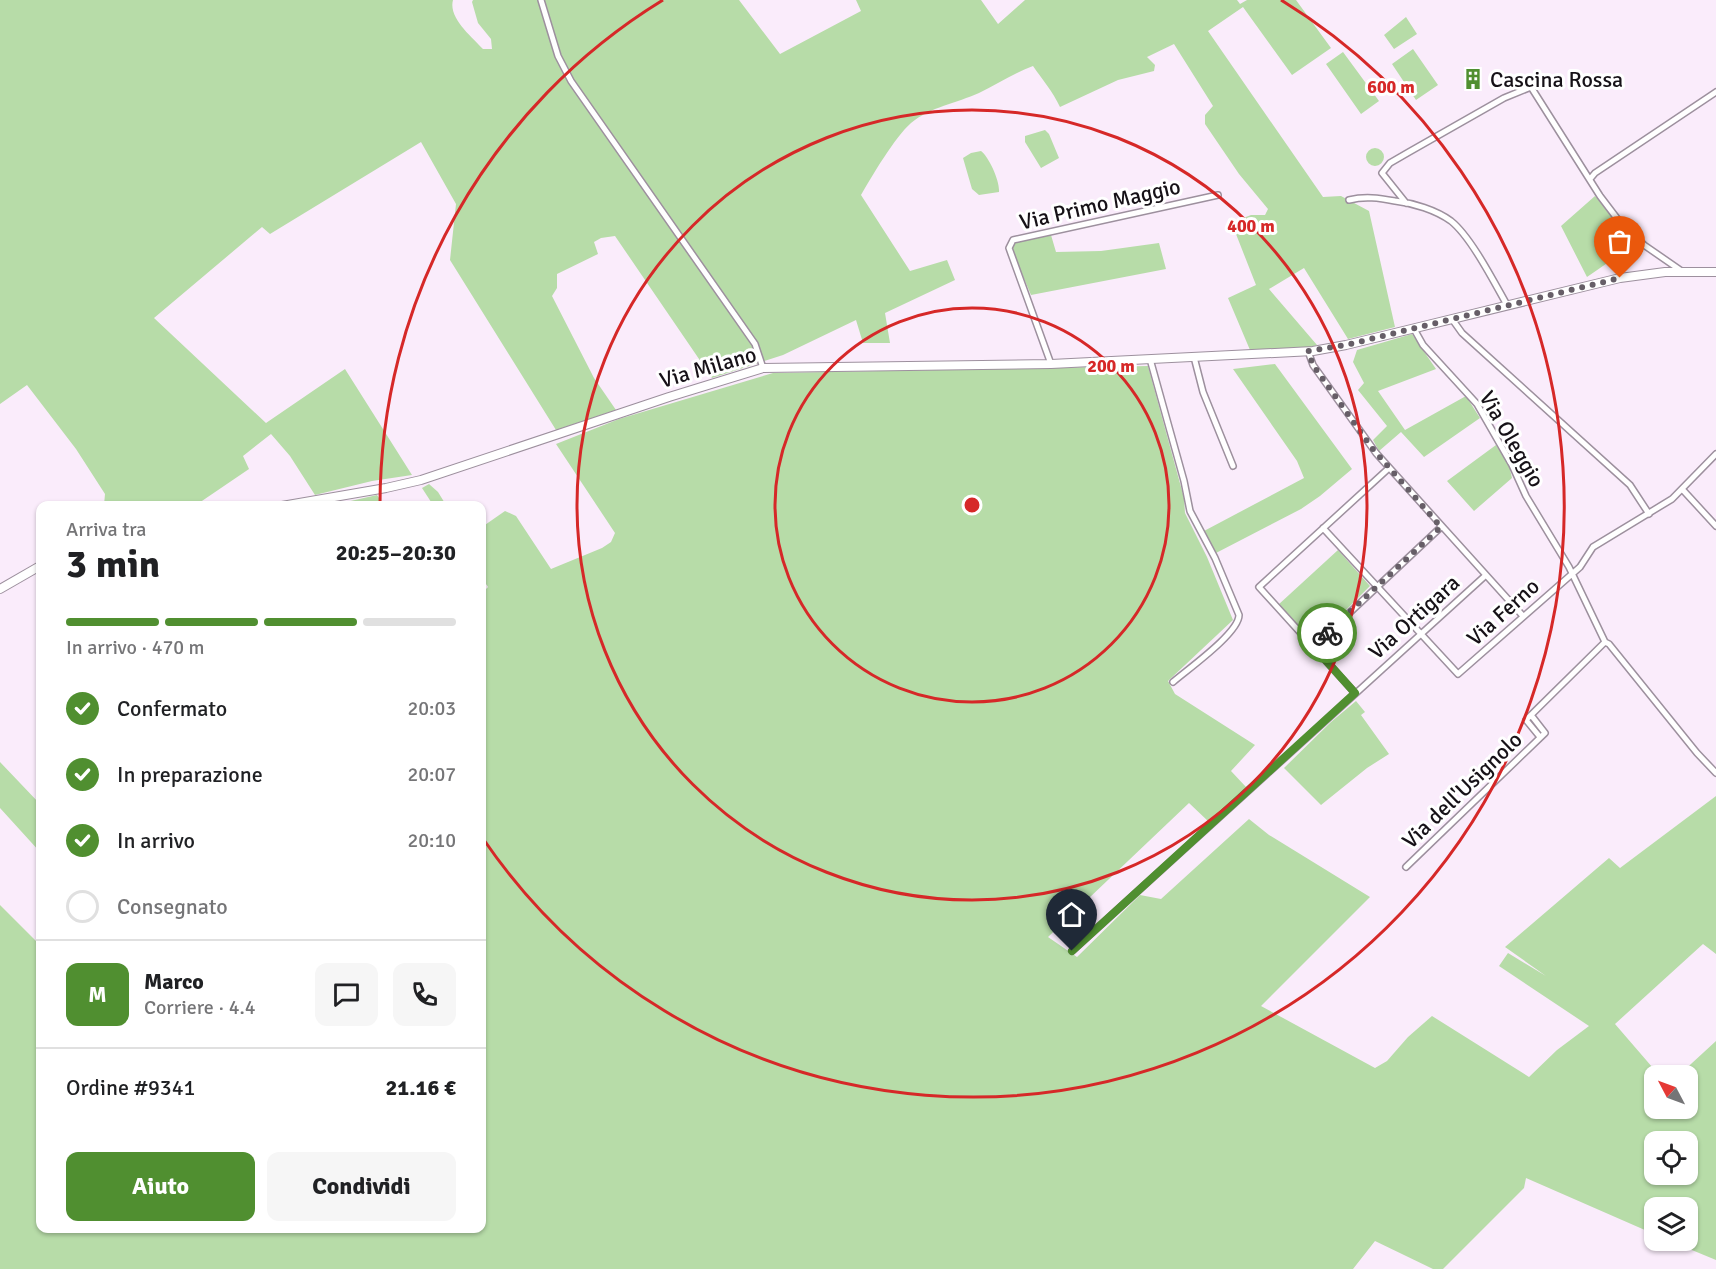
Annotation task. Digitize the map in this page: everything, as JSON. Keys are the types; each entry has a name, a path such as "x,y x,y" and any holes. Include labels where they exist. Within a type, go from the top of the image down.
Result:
{"street":[{"path":"541,0 558,56 572,81 755,344 763,368"},
{"path":"1406,203 1382,173 1385,168 1409,152 1527,87 1534,88 1614,215 1637,240 1683,272"},
{"path":"1590,179 1595,173 1716,92"},
{"name":"Via Primo Maggio","path":"1051,364 1009,248 1013,240 1218,195"},
{"path":"1349,200 1372,198 1406,203 1435,212 1453,223 1467,240 1507,306"},
{"name":"Via Milano","path":"311,501 404,485 763,368 1051,364 1323,350 1620,278 1683,272 1716,272"},
{"path":"1452,319 1462,333 1630,485 1649,514"},
{"name":"Via Oleggio","path":"1414,329 1417,337 1433,357 1477,404 1512,465 1526,496 1569,567 1570,574"},
{"path":"1308,351 1313,365 1368,443 1523,616"},
{"path":"1194,357 1203,392 1233,466"},
{"path":"1150,359 1190,511 1215,558 1239,615 1236,626 1229,635 1173,682"},
{"path":"1716,454 1672,499 1593,547 1582,565 1570,574 1605,642 1609,644 1697,753 1716,772"},
{"path":"1355,693 1259,587 1389,468"},
{"path":"1682,489 1716,526"},
{"path":"1313,646 1441,527"},
{"path":"1323,528 1419,634"},
{"path":"0,589 36,568"},
{"name":"Via Ferno","path":"1419,634 1458,674 1570,574"},
{"name":"Via Ortigara","path":"1072,951 1486,575"},
{"name":"Via dell'Usignolo","path":"1406,867 1545,732 1531,715 1605,642"}],"green space":[{"path":"0,0 453,0 454,14 462,27 483,49 492,49 491,39 478,23 473,0 739,0 780,54 861,11 856,0 981,0 998,24 1025,0 1237,0 1240,4 1247,0 1296,0 1331,48 1292,75 1243,7 1208,31 1323,197 1341,196 1369,211 1395,327 1348,339 1304,268 1269,289 1317,345 1305,349 1250,350 1228,298 1256,285 1233,222 1251,215 1265,215 1268,209 1239,174 1205,124 1205,115 1213,106 1174,44 1147,57 1155,65 1154,71 1118,80 1060,107 1033,66 979,93 927,113 905,129 884,157 861,195 910,271 947,260 955,280 885,313 890,343 863,343 856,320 783,355 712,378 615,236 601,238 594,242 598,254 557,274 557,288 552,296 594,378 616,410 556,430 450,260 456,204 421,142 270,234 262,227 154,318 266,423 345,369 412,475 372,481 315,495 290,456 271,434 243,456 249,469 202,501 104,501 105,494 76,449 27,385 0,404"},
{"path":"1406,17 1417,34 1394,49 1384,35"},
{"path":"1413,49 1438,85 1416,100 1392,64"},
{"path":"1343,52 1379,101 1361,114 1326,64"},
{"path":"1045,130 1059,158 1041,168 1025,142 1025,136"},
{"path":"1371,148 1379,148 1384,153 1382,164 1371,166 1366,161 1366,153"},
{"path":"981,151 993,170 999,192 979,195 972,189 963,158"},
{"path":"1595,196 1632,239 1632,246 1587,277 1561,226"},
{"path":"1051,235 1056,252 1101,251 1159,243 1166,269 1031,295 1011,248 1016,241"},
{"path":"1412,334 1436,369 1378,391 1405,430 1466,396 1480,418 1424,457 1401,432 1379,451 1373,440 1387,426 1358,390 1364,383 1353,362 1357,350"},
{"path":"1275,364 1352,469 1301,509 1216,553 1204,531 1304,478 1297,461 1233,369"},
{"path":"1148,366 1184,498 1185,513 1207,557 1233,620 1168,681 1175,694 1255,745 1231,771 1246,787 1209,822 1189,803 1048,937 1077,957 1140,895 1161,899 1249,819 1269,835 1370,897 1261,1006 1375,1068 1387,1061 1408,1037 1432,1016 1529,1077 1557,1050 1589,1026 1499,966 1508,953 1546,976 1505,947 1609,858 1620,868 1716,796 1716,954 1703,944 1615,1024 1650,1065 1644,1065 1644,1119 1698,1119 1698,1065 1690,1065 1716,1041 1716,1260 1694,1251 1698,1251 1698,1197 1644,1197 1644,1230 1526,1178 1524,1188 1443,1269 1433,1269 1375,1241 1353,1269 0,1269 0,905 36,941 36,1233 486,1233 486,589 488,587 486,584 486,524 505,511 516,516 551,569 602,548 611,542 615,533 556,444 619,419 773,373"},
{"path":"1496,445 1509,465 1512,478 1474,511 1447,481"},
{"path":"429,484 444,501 430,501 422,488"},
{"path":"377,495 381,501 351,501"},
{"path":"1338,550 1370,586 1319,637 1311,638 1278,605"},
{"path":"1356,701 1365,712 1361,715 1389,754 1367,768 1321,805 1284,768"},
{"path":"0,762 36,800 36,848 0,808"}],"way so far":[{"path":"1327,633 1441,527 1368,443 1313,365 1308,351 1346,345 1620,278"}],"place":[{"name":"Cascina Rossa","path":"1473,79"}],"route":[{"path":"1072,951 1355,693 1313,646 1327,633"}]}
